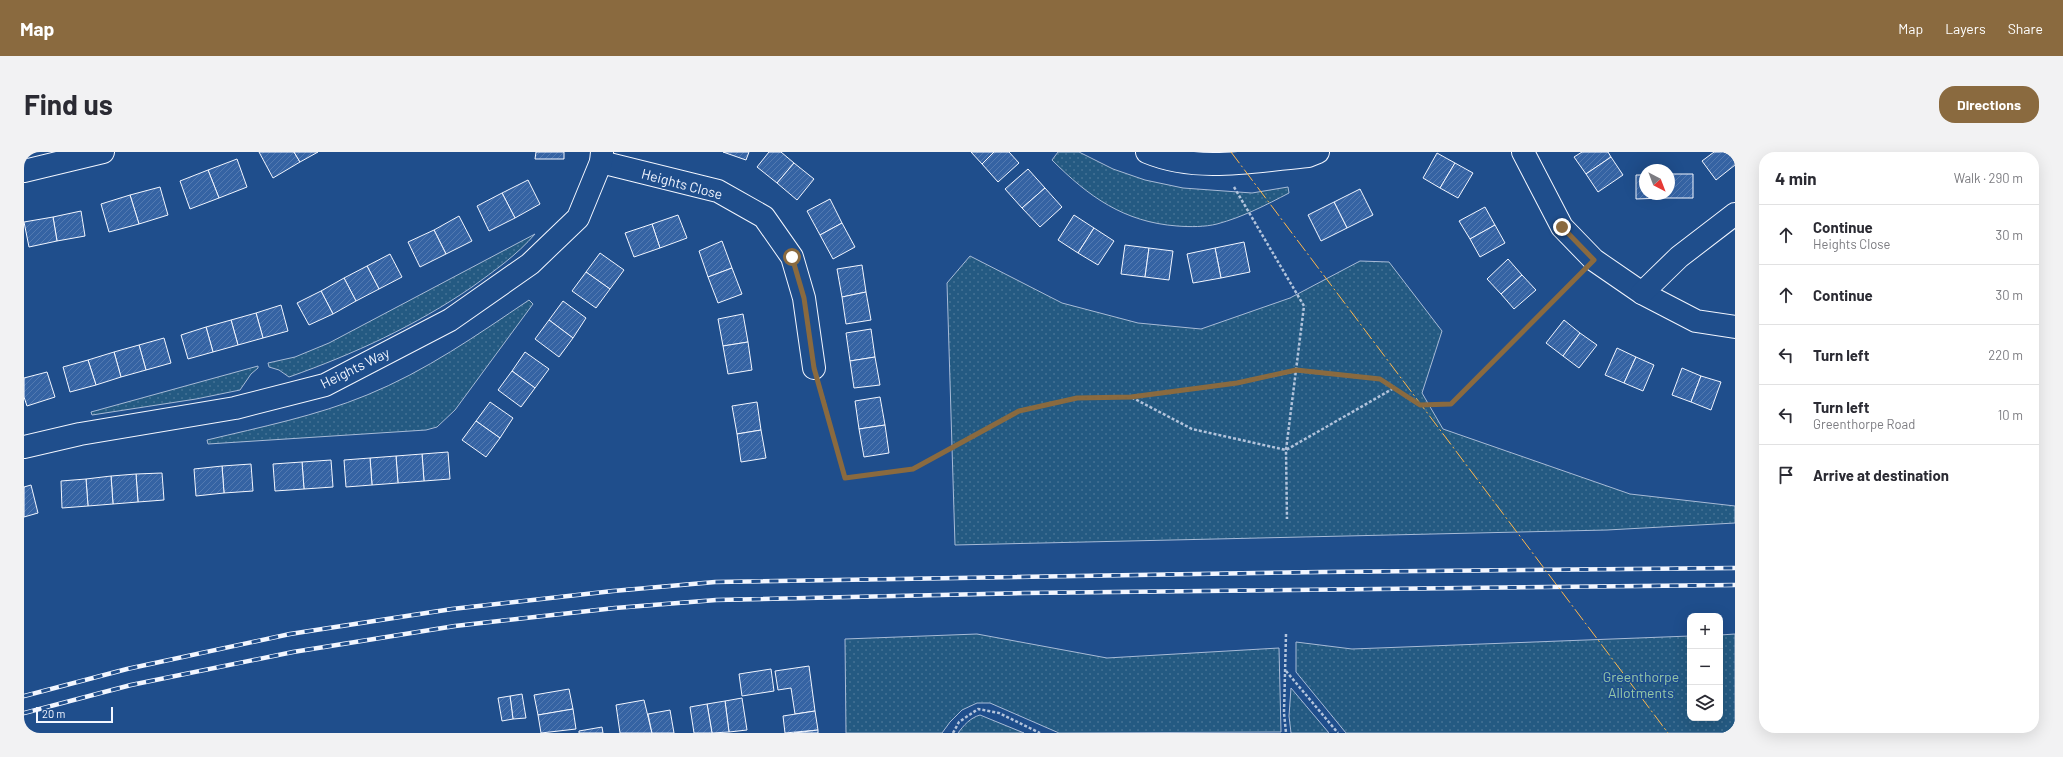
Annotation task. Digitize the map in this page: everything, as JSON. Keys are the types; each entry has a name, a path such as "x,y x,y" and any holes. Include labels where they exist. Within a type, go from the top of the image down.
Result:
{"street":[{"path":"24,171 102,152"},
{"path":"1147,152 1166,160 1221,165 1308,156 1318,152"},
{"path":"1523,152 1562,227 1594,260 1642,293 1696,321 1735,327"},
{"name":"Heights Close","path":"602,157 718,190 764,217 792,257 804,298 814,368"},
{"name":"Heights Way","path":"24,447 80,434 235,408 325,385 450,320 530,264 578,218 602,157"},
{"path":"1642,293 1679,257 1735,214"}],"path":[{"path":"1221,165 1304,306 1286,450 1287,519"},
{"path":"814,368 845,478 913,469 1019,411 1077,398 1131,397 1237,383 1296,370 1380,379 1420,405 1451,404 1594,260"},
{"path":"1131,397 1192,429 1286,450 1394,388"},
{"path":"1286,634 1284,713 1286,733"},
{"path":"1286,671 1338,733"},
{"path":"953,733 960,722 978,709 999,713 1040,733"}],"green space":[{"path":"1058,152 1079,152 1113,169 1145,180 1183,188 1252,193 1288,187 1289,193 1245,214 1217,224 1192,227 1158,224 1124,213 1094,196 1052,160"},
{"path":"535,234 513,256 472,287 406,327 384,338 337,359 289,377 279,370 269,367 268,363 295,357 329,343"},
{"path":"970,256 1062,303 1138,323 1201,329 1290,298 1360,261 1389,262 1442,331 1422,393 1443,429 1630,494 1735,506 1735,523 1607,530 955,545 947,283"},
{"path":"529,300 533,304 455,410 437,427 426,430 208,444 207,440 308,415 367,395 410,375 451,352"},
{"path":"258,366 240,390 196,399 92,415 91,412"},
{"path":"977,634 1107,658 1279,648 1281,732 1059,733 990,703 977,703 962,710 942,733 846,733 845,639"},
{"name":"Greenthorpe Allotments","path":"1735,634 1735,733 1346,733 1296,672 1296,642 1352,649 1687,636 1687,721 1723,721 1723,635"},
{"path":"1291,688 1329,733 1291,733 1289,716"},
{"path":"980,715 1024,733 958,733 968,722"}],"building":[{"path":"259,152 294,152 300,162 273,178"},
{"path":"294,152 318,152 300,162"},
{"path":"536,152 564,152 564,159 535,159"},
{"path":"723,152 749,152 746,160"},
{"path":"769,152 781,152 794,163 777,183 757,167"},
{"path":"971,152 994,152 982,164"},
{"path":"994,152 1009,152 1019,163 998,182 982,164"},
{"path":"1582,152 1608,152 1611,157 1586,174 1574,157"},
{"path":"1714,152 1731,152 1735,158 1735,165 1716,180 1702,161"},
{"path":"1437,153 1455,163 1440,188 1423,178"},
{"path":"1611,157 1623,175 1598,192 1586,174"},
{"path":"237,159 247,187 219,198 208,170"},
{"path":"794,163 814,179 797,200 777,183"},
{"path":"1455,163 1473,173 1458,198 1440,188"},
{"path":"1028,169 1045,188 1022,208 1005,189"},
{"path":"208,170 219,198 190,209 180,181"},
{"path":"1675,174 1693,174 1693,198 1675,198"},
{"path":"1636,175 1639,175 1639,199 1636,199"},
{"path":"528,180 540,204 515,218 502,193"},
{"path":"160,187 168,215 139,224 130,195"},
{"path":"1045,188 1062,207 1040,227 1022,208"},
{"path":"1360,189 1373,215 1347,228 1334,202"},
{"path":"502,193 515,218 489,231 477,206"},
{"path":"130,195 139,224 109,232 101,204"},
{"path":"830,199 842,223 820,235 807,211"},
{"path":"1334,202 1347,228 1321,241 1308,215"},
{"path":"1485,207 1495,225 1470,239 1459,221"},
{"path":"81,211 85,236 57,241 53,217"},
{"path":"678,215 687,238 660,248 652,224"},
{"path":"1074,215 1094,228 1078,253 1058,240"},
{"path":"459,216 472,241 446,254 434,230"},
{"path":"53,217 57,241 29,247 24,222"},
{"path":"842,223 855,247 833,259 820,235"},
{"path":"652,224 660,248 634,257 625,233"},
{"path":"1495,225 1505,243 1480,257 1470,239"},
{"path":"1094,228 1114,241 1098,265 1078,253"},
{"path":"434,230 446,254 420,267 408,242"},
{"path":"722,241 732,268 708,277 699,251"},
{"path":"1244,242 1250,272 1221,278 1215,248"},
{"path":"1125,245 1149,248 1145,277 1121,274"},
{"path":"1149,248 1173,251 1169,280 1145,277"},
{"path":"1215,248 1221,278 1193,283 1187,254"},
{"path":"600,253 624,270 610,289 586,272"},
{"path":"390,254 402,277 379,289 367,266"},
{"path":"1508,259 1522,275 1501,294 1487,279"},
{"path":"862,265 866,292 842,297 837,269"},
{"path":"367,266 379,289 356,301 344,278"},
{"path":"732,268 742,294 718,303 708,277"},
{"path":"586,272 610,289 596,308 572,291"},
{"path":"1522,275 1536,290 1514,309 1501,294"},
{"path":"344,278 356,301 333,314 321,291"},
{"path":"321,291 333,314 309,325 297,303"},
{"path":"866,292 871,320 846,324 842,297"},
{"path":"563,301 586,318 573,338 549,320"},
{"path":"281,305 288,331 263,338 256,313"},
{"path":"256,313 263,338 238,345 231,320"},
{"path":"743,314 748,342 723,346 718,319"},
{"path":"231,320 238,345 213,352 206,327"},
{"path":"549,320 573,338 559,357 535,339"},
{"path":"1564,320 1580,333 1563,356 1546,343"},
{"path":"206,327 213,352 188,359 181,335"},
{"path":"871,329 875,357 850,361 846,333"},
{"path":"1580,333 1597,345 1579,368 1563,356"},
{"path":"164,338 171,363 146,370 139,345"},
{"path":"748,342 752,370 728,374 723,346"},
{"path":"139,345 146,370 121,377 114,352"},
{"path":"1617,348 1636,357 1624,383 1605,375"},
{"path":"114,352 121,377 96,385 88,360"},
{"path":"525,352 549,369 535,388 512,371"},
{"path":"875,357 880,385 854,388 850,361"},
{"path":"1636,357 1654,365 1643,391 1624,383"},
{"path":"88,360 96,385 70,392 63,367"},
{"path":"1682,368 1701,376 1691,402 1672,395"},
{"path":"512,371 535,388 521,407 498,390"},
{"path":"47,372 55,397 27,406 24,397 24,378"},
{"path":"1701,376 1721,382 1711,410 1691,402"},
{"path":"880,397 885,425 859,429 855,401"},
{"path":"490,402 513,418 500,438 476,421"},
{"path":"757,402 761,430 737,434 732,406"},
{"path":"476,421 500,438 486,457 462,440"},
{"path":"885,425 889,453 864,457 859,429"},
{"path":"761,430 766,458 741,462 737,434"},
{"path":"448,452 450,479 424,481 422,454"},
{"path":"422,454 424,481 398,483 396,456"},
{"path":"396,456 398,483 372,485 370,458"},
{"path":"370,458 372,485 346,487 344,460"},
{"path":"331,460 333,487 304,489 302,462"},
{"path":"302,462 304,489 275,491 273,464"},
{"path":"251,464 253,491 224,493 222,466"},
{"path":"222,466 224,493 196,496 194,469"},
{"path":"162,473 164,500 138,502 136,474"},
{"path":"136,474 138,502 113,504 111,476"},
{"path":"111,476 113,504 88,506 86,479"},
{"path":"86,479 88,506 62,508 61,481"},
{"path":"31,485 38,513 24,517 24,487"},
{"path":"809,666 815,711 795,714 791,688 778,690 775,671"},
{"path":"771,669 774,691 742,696 739,674"},
{"path":"569,689 573,709 538,715 534,695"},
{"path":"522,694 526,718 513,719 510,696"},
{"path":"510,696 513,719 502,721 498,698"},
{"path":"742,698 747,730 729,732 725,701"},
{"path":"644,700 652,733 620,733 616,705"},
{"path":"725,701 729,732 712,733 707,704"},
{"path":"707,704 712,733 694,733 690,707"},
{"path":"573,709 576,729 541,733 538,715"},
{"path":"670,710 674,733 652,733 648,714"},
{"path":"815,711 818,730 785,733 783,716"},
{"path":"602,727 603,733 579,733 579,731"},
{"path":"818,730 818,733 794,733"}],"railway":[{"path":"24,696 127,669 290,634 452,609 613,591 715,582 1322,572 1735,568"},
{"path":"24,713 131,685 293,652 455,626 615,608 716,600 1024,593 1735,585"}],"power":[{"path":"1231,152 1668,733"}],"route":[{"path":"792,257 804,298 814,368 845,478 913,469 1019,411 1077,398 1131,397 1237,383 1296,370 1380,379 1420,405 1451,404 1594,260 1562,227"}]}
